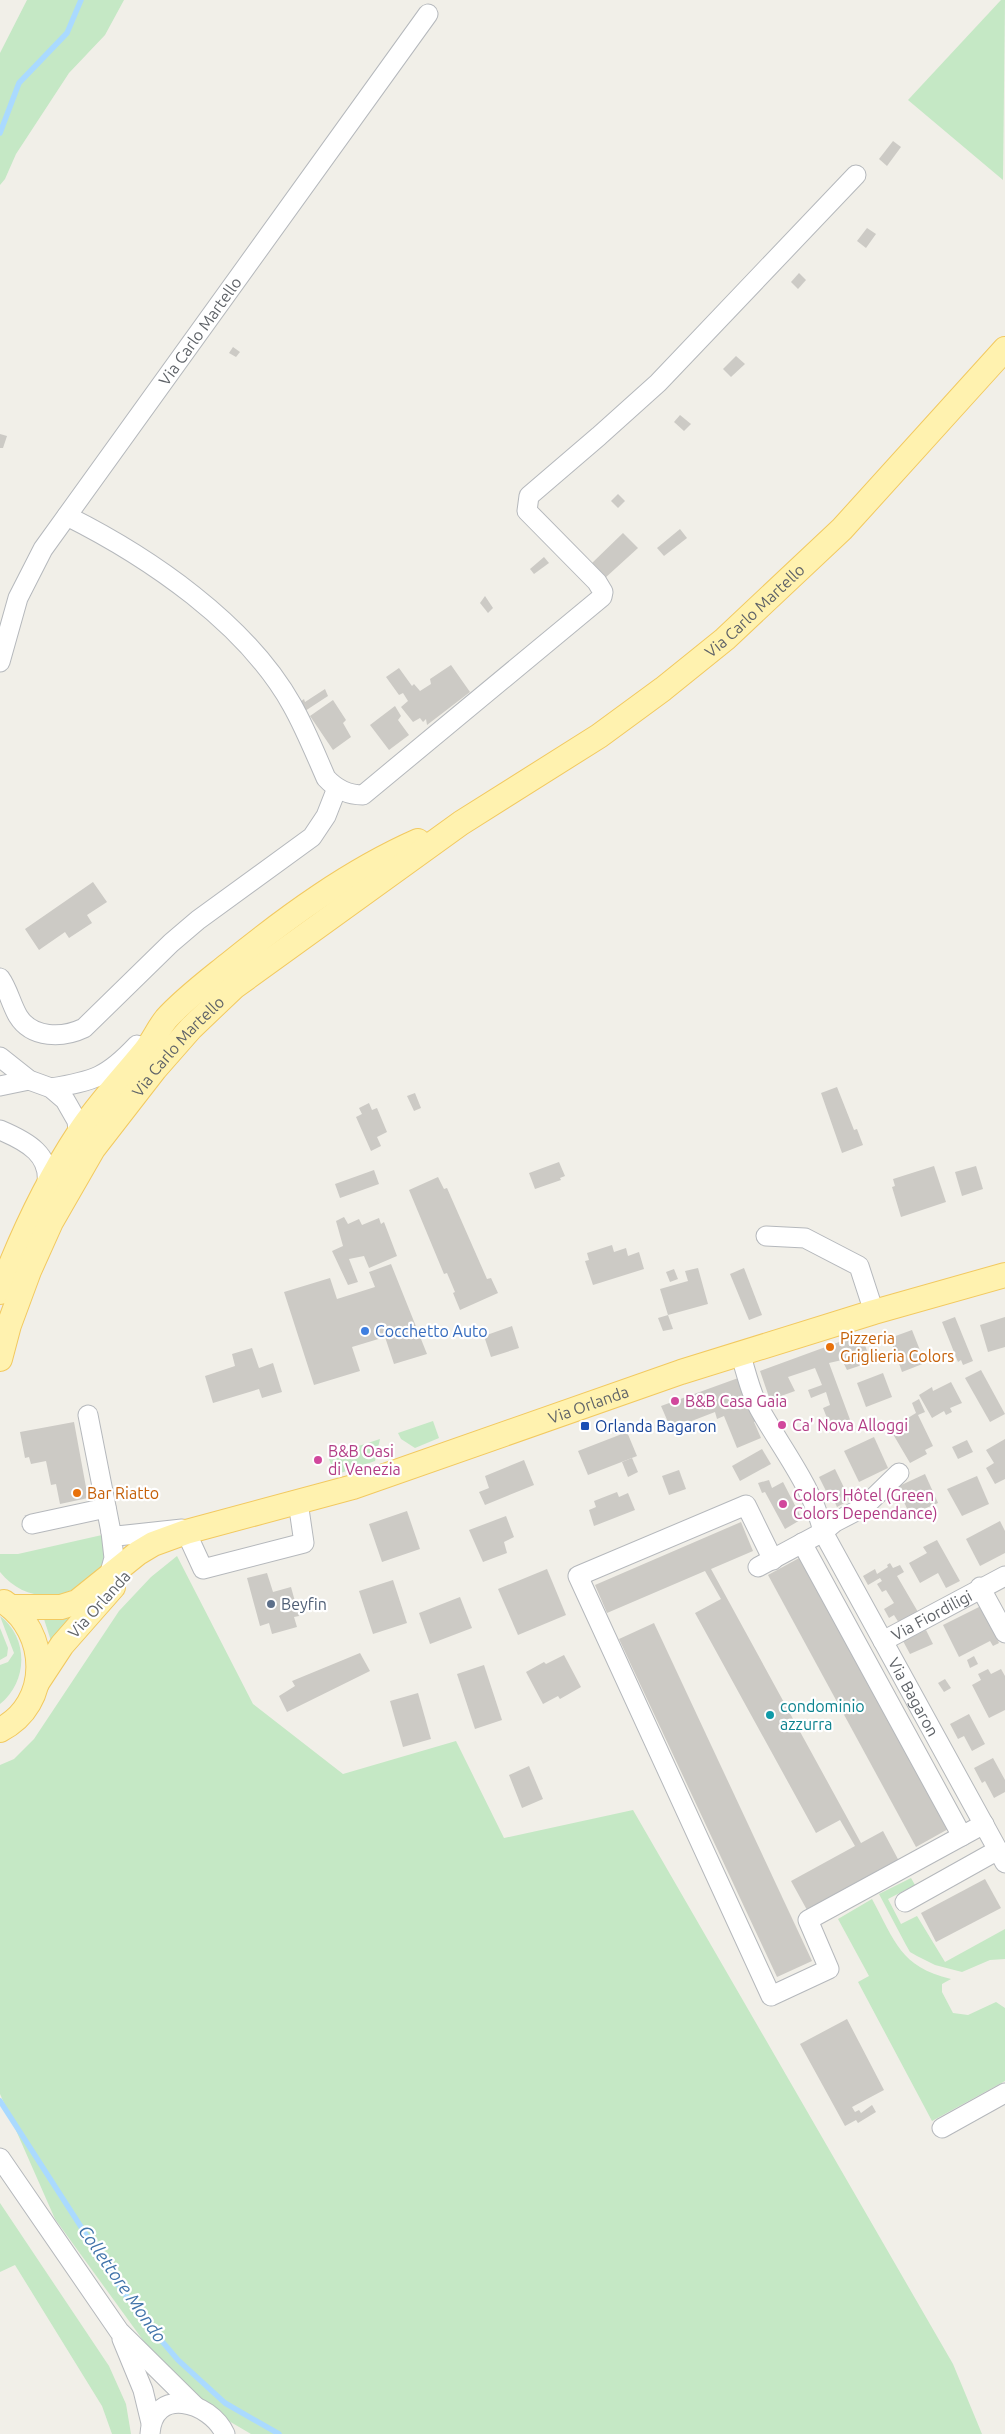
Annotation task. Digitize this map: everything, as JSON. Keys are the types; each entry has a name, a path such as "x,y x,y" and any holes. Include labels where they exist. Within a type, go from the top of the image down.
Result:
{"main road":[{"name":"Via Carlo Martello","path":"0,1358 23,1289 51,1222 93,1149 155,1069 191,1028 234,987 461,823 599,736 663,689 725,639 842,529 1005,349"},
{"name":"Via Carlo Martello","path":"0,1292 28,1224 79,1133 148,1046 166,1020 204,984 257,942 319,898 385,856 461,823"},
{"name":"Via Orlanda","path":"4,1600 68,1605 92,1592 138,1553 153,1544 186,1532 353,1487 740,1353 1005,1275"},
{"name":"Via Orlanda","path":"37,1683 62,1645 111,1588 130,1570 186,1532"},
{"path":"0,1730 16,1719 25,1709 37,1683 39,1670 36,1642 26,1623 4,1600"}],"street":[{"name":"Via Carlo Martello","path":"0,662 8,628 22,590 43,549 428,14"},
{"path":"66,516 124,546 191,595 237,636 292,704 326,778 337,788 363,796 602,597 603,592 597,582 528,511 528,499 532,491 563,468 658,383 856,175"},
{"path":"0,978 19,1018 31,1028 54,1036 67,1035 84,1028 191,926 312,836 326,816 337,788"},
{"name":"Via Carlo Martello","path":"51,1088 85,1083 102,1076 116,1066 149,1032 166,1020"},
{"name":"Via Carlo Martello","path":"0,1086 11,1068 51,1088 70,1106 77,1121 79,1133 76,1156 34,1234 18,1277 7,1312 0,1354"},
{"path":"5,1135 29,1143 38,1152 46,1173 46,1189"},
{"path":"766,1236 805,1238 859,1266 874,1312"},
{"name":"Via Bagaron","path":"740,1353 758,1406 798,1473 819,1514 823,1532 1001,1857"},
{"path":"88,1415 111,1532 114,1558 110,1576"},
{"path":"899,1473 864,1507 835,1522 823,1532 765,1563 746,1505 578,1576 771,1996 829,1969 808,1920 984,1824"},
{"path":"111,1532 117,1536 172,1528 186,1532 203,1569 304,1543 298,1502"},
{"path":"32,1524 106,1508"},
{"path":"802,1543 962,1836"},
{"name":"Via Fiordiligi","path":"883,1641 980,1587 1005,1576"},
{"name":"Via Fiordiligi","path":"980,1587 1005,1633"},
{"path":"905,1902 928,1889 1001,1857"},
{"path":"914,1862 928,1889"},
{"path":"942,2128 1005,2093"},
{"path":"0,2158 119,2330 195,2406 206,2412 228,2432"},
{"path":"119,2330 143,2390 151,2429"},
{"path":"151,2429 157,2413 171,2405 178,2403 195,2406"}],"green space":[{"path":"27,0 124,0 105,35 69,73 16,154 5,179 0,185 0,53"},
{"path":"1001,0 1005,0 1003,180 908,100"},
{"path":"433,1421 439,1438 415,1448 401,1439 398,1433"},
{"path":"380,1439 375,1461 335,1475 328,1456"},
{"path":"102,1535 106,1552 102,1565 89,1579 67,1592 55,1595 31,1593 9,1582 0,1572 0,1554 18,1554"},
{"path":"177,1556 253,1704 343,1774 456,1741 504,1838 633,1810 953,2364 982,2434 251,2434 217,2414 194,2395 145,2343 55,2219 0,2094 0,1765 14,1759 34,1739 119,1611 151,1577"},
{"path":"81,1610 52,1644 43,1616"},
{"path":"0,1616 16,1636 21,1660 16,1684 0,1704 0,1665 8,1662 14,1653"},
{"path":"0,1628 8,1648 7,1656 0,1660"},
{"path":"911,1878 915,1885 888,1899 901,1924 917,1916 945,1962 1005,1929 1005,1959 990,1960 962,1972 935,1965 910,1952 879,1894"},
{"path":"872,1899 901,1950 920,1967 951,1979 942,1984 942,1992 953,2013 968,2015 996,2002 1005,2008 1005,2081 932,2121 858,1982 869,1976 838,1919"},
{"path":"0,2203 109,2366 126,2404 131,2434 112,2434 102,2406 15,2265 0,2272"}],"building":[{"path":"893,141 901,147 887,166 879,159"},
{"path":"867,228 876,234 866,248 857,241"},
{"path":"799,273 806,280 798,289 791,282"},
{"path":"233,347 240,352 236,357 229,353"},
{"path":"736,356 745,364 731,377 723,369"},
{"path":"680,415 691,424 684,431 674,422"},
{"path":"0,434 7,436 3,448 0,448"},
{"path":"618,494 625,501 618,508 611,501"},
{"path":"680,529 687,538 664,556 657,548"},
{"path":"623,533 638,548 605,578 591,564"},
{"path":"544,557 549,563 534,574 530,569"},
{"path":"485,596 493,608 488,613 480,603"},
{"path":"451,665 470,692 427,725 426,719 423,722 420,718 413,722 401,707 408,701 403,693 399,695 386,677 399,668 412,686 414,684 420,691 431,684 430,679"},
{"path":"325,689 328,696 305,711 300,702 304,699 305,702"},
{"path":"333,700 346,720 343,723 351,737 333,750 310,716"},
{"path":"395,706 401,716 398,720 409,735 389,750 370,725"},
{"path":"93,882 107,902 87,915 92,923 69,938 65,932 39,950 25,929"},
{"path":"837,1087 854,1130 857,1129 863,1145 842,1153 821,1093"},
{"path":"415,1093 421,1108 414,1111 407,1096"},
{"path":"369,1103 372,1110 377,1108 387,1132 377,1137 381,1146 371,1151 356,1117 362,1114 359,1108"},
{"path":"559,1162 565,1176 560,1178 561,1180 535,1189 529,1173"},
{"path":"934,1166 946,1202 901,1217 892,1187 895,1186 893,1179"},
{"path":"976,1166 983,1189 962,1196 955,1172"},
{"path":"374,1170 379,1184 340,1198 335,1184"},
{"path":"438,1177 444,1189 447,1188 487,1279 491,1278 498,1293 460,1310 447,1273 444,1274 409,1190"},
{"path":"344,1217 348,1224 359,1219 362,1225 379,1218 381,1224 384,1222 397,1256 369,1268 364,1256 349,1259 358,1282 348,1285 332,1251 343,1246 336,1221"},
{"path":"612,1245 614,1252 626,1248 628,1256 639,1252 644,1269 593,1285 585,1261 589,1260 587,1253"},
{"path":"391,1264 427,1354 394,1364 385,1337 352,1347 360,1371 314,1385 284,1292 330,1278 337,1299 375,1287 369,1272"},
{"path":"698,1268 708,1304 668,1315 660,1289 688,1281 685,1271"},
{"path":"744,1268 762,1315 749,1320 730,1274"},
{"path":"674,1269 678,1279 670,1282 666,1272"},
{"path":"668,1315 673,1329 663,1331 658,1318"},
{"path":"955,1317 973,1361 963,1365 961,1360 958,1362 942,1322"},
{"path":"1005,1317 1005,1347 988,1352 980,1325"},
{"path":"512,1326 519,1348 491,1357 484,1336"},
{"path":"912,1330 925,1363 902,1372 890,1338"},
{"path":"861,1334 871,1362 847,1370 842,1360 829,1363 852,1425 840,1429 837,1420 829,1423 823,1408 830,1405 826,1392 811,1398 808,1390 822,1385 815,1368 788,1377 795,1391 770,1400 760,1371"},
{"path":"252,1348 259,1368 273,1363 282,1392 262,1398 259,1389 213,1403 205,1376 235,1366 232,1354"},
{"path":"981,1370 1005,1414 990,1422 965,1378"},
{"path":"883,1373 892,1397 866,1407 857,1383"},
{"path":"741,1377 758,1420 754,1422 761,1438 737,1448 724,1416 717,1419 715,1412 671,1429 661,1406"},
{"path":"951,1382 962,1403 950,1408 952,1412 946,1415 944,1411 932,1418 919,1395 932,1387 933,1391"},
{"path":"919,1399 925,1412 918,1415 933,1446 925,1450 927,1454 910,1463 890,1429 916,1413 912,1403"},
{"path":"74,1422 88,1498 60,1504 56,1484 51,1485 46,1461 31,1464 29,1457 25,1458 20,1432"},
{"path":"627,1432 637,1456 588,1475 578,1451"},
{"path":"874,1437 888,1468 859,1482 844,1451"},
{"path":"1005,1439 1005,1479 995,1484 986,1468 994,1463 986,1450"},
{"path":"967,1440 973,1452 958,1459 952,1447"},
{"path":"762,1449 771,1464 740,1481 732,1466"},
{"path":"632,1458 638,1472 628,1477 622,1462"},
{"path":"524,1460 534,1485 485,1505 479,1492 489,1488 485,1476"},
{"path":"835,1469 850,1500 837,1507 831,1494 828,1495 819,1477"},
{"path":"679,1470 686,1489 669,1495 662,1476"},
{"path":"925,1474 938,1503 910,1515 897,1487"},
{"path":"977,1476 989,1504 962,1516 947,1489"},
{"path":"769,1480 772,1488 783,1482 802,1519 785,1529 765,1492 762,1493 758,1483"},
{"path":"617,1492 619,1497 628,1493 635,1510 594,1526 589,1510 596,1507 594,1501"},
{"path":"407,1511 420,1549 382,1562 369,1524"},
{"path":"506,1516 514,1537 504,1542 507,1553 483,1562 469,1530"},
{"path":"1000,1521 1005,1531 1005,1553 980,1566 966,1539"},
{"path":"741,1522 753,1551 711,1569 861,1843 883,1831 899,1861 807,1910 791,1881 855,1846 840,1820 816,1833 695,1613 721,1599 705,1571 607,1613 595,1585"},
{"path":"937,1540 960,1581 946,1588 938,1573 920,1583 909,1563 927,1553 923,1547"},
{"path":"801,1557 950,1828 916,1847 768,1575"},
{"path":"890,1563 893,1568 900,1565 904,1572 897,1576 918,1612 899,1623 894,1615 889,1618 884,1609 894,1603 886,1590 882,1592 877,1584 882,1581 880,1578 868,1585 863,1576 875,1569 877,1574 888,1567 887,1565"},
{"path":"547,1569 566,1615 518,1635 498,1589"},
{"path":"267,1573 273,1592 291,1587 299,1616 294,1617 297,1627 272,1634 269,1623 260,1626 247,1578"},
{"path":"393,1580 407,1623 373,1634 359,1591"},
{"path":"460,1597 472,1628 430,1644 419,1613"},
{"path":"981,1606 999,1643 993,1646 990,1641 959,1657 943,1625"},
{"path":"654,1623 812,1961 777,1977 619,1639"},
{"path":"926,1630 933,1644 910,1654 903,1641"},
{"path":"360,1653 370,1671 287,1712 279,1696 295,1686 292,1681"},
{"path":"564,1655 581,1687 560,1699 558,1696 543,1704 526,1672 544,1662 546,1664"},
{"path":"974,1656 978,1664 970,1668 967,1660"},
{"path":"484,1665 502,1720 475,1729 457,1674"},
{"path":"988,1669 991,1674 1001,1669 1005,1676 1005,1710 989,1718 972,1685 981,1680 978,1674"},
{"path":"945,1679 951,1688 944,1692 938,1683"},
{"path":"418,1693 431,1739 403,1747 390,1701"},
{"path":"969,1714 985,1744 972,1751 964,1736 958,1739 950,1724"},
{"path":"993,1758 1005,1780 1005,1792 994,1798 985,1781 982,1783 974,1768"},
{"path":"529,1766 543,1799 522,1808 509,1775"},
{"path":"985,1879 1001,1908 936,1942 921,1913"},
{"path":"847,2019 884,2090 852,2107 855,2112 859,2110 861,2113 872,2105 876,2112 858,2123 856,2120 845,2126 800,2044"}],"waterway":[{"name":"Collettore Mondo","path":"0,133 19,83 67,33 81,0"},
{"name":"Collettore Mondo","path":"0,2101 121,2289 154,2332 178,2360 225,2403 279,2434"}],"place":[{"name":"Cocchetto Auto","path":"365,1331"},
{"name":"Pizzeria Griglieria Colors","path":"830,1347"},
{"name":"B&B Casa Gaia","path":"675,1401"},
{"name":"Ca' Nova Alloggi","path":"782,1425"},
{"name":"Orlanda Bagaron","path":"585,1426"},
{"name":"B&B Oasi di Venezia","path":"318,1460"},
{"name":"Bar Riatto","path":"77,1493"},
{"name":"Colors Hôtel (Green Colors Dependance)","path":"783,1504"},
{"name":"Beyfin","path":"271,1604"},
{"name":"condominio azzurra","path":"770,1715"}]}
